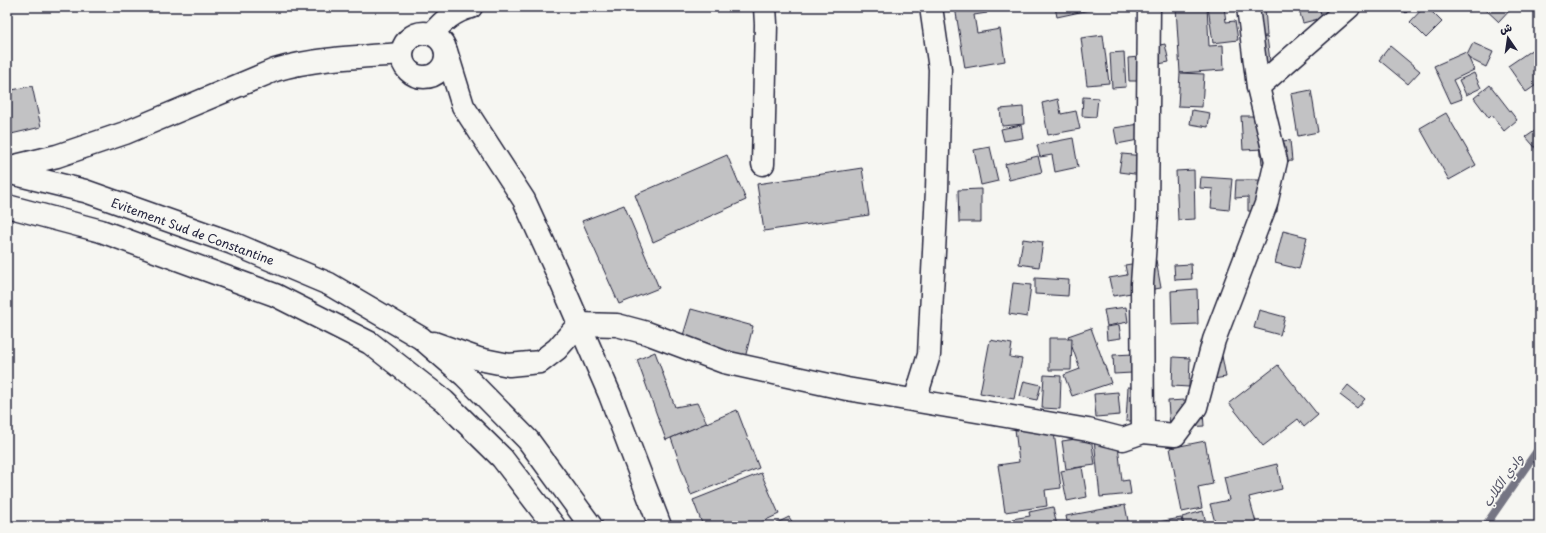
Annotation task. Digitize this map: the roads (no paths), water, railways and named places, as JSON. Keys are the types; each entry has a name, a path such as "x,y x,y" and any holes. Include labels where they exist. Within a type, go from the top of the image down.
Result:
{"main road":[{"path":"432,34 445,19 471,7"},
{"path":"763,164 766,24 765,7"},
{"path":"915,400 929,355 937,190 940,69 932,7"},
{"path":"1143,432 1142,284 1147,214 1149,7"},
{"path":"579,324 616,325 647,333 724,362 847,389 1088,430 1123,438 1143,432 1175,435 1196,407 1214,340 1266,204 1276,161 1258,87 1248,7"},
{"path":"1258,87 1349,7"},
{"path":"463,106 411,74 406,68 402,62 402,54 403,48 410,38 420,34 432,34 441,41 446,51 463,106 524,200 610,395 660,526"},
{"path":"418,77 431,77 442,69 446,58 446,51"},
{"path":"7,168 57,156 124,133 275,70 294,64 318,60 402,54"},
{"name":"Evitement Sud de Constantine","path":"7,172 85,191 232,243 329,284 420,338 465,376 528,440 591,526"},
{"path":"7,206 101,231 275,295 370,343 444,401 502,458 554,526"},
{"path":"420,338 479,359 509,365 540,362 558,349 579,324"}],"waterway":[{"name":"وادي الكلاب","path":"1485,526 1539,448"}]}
